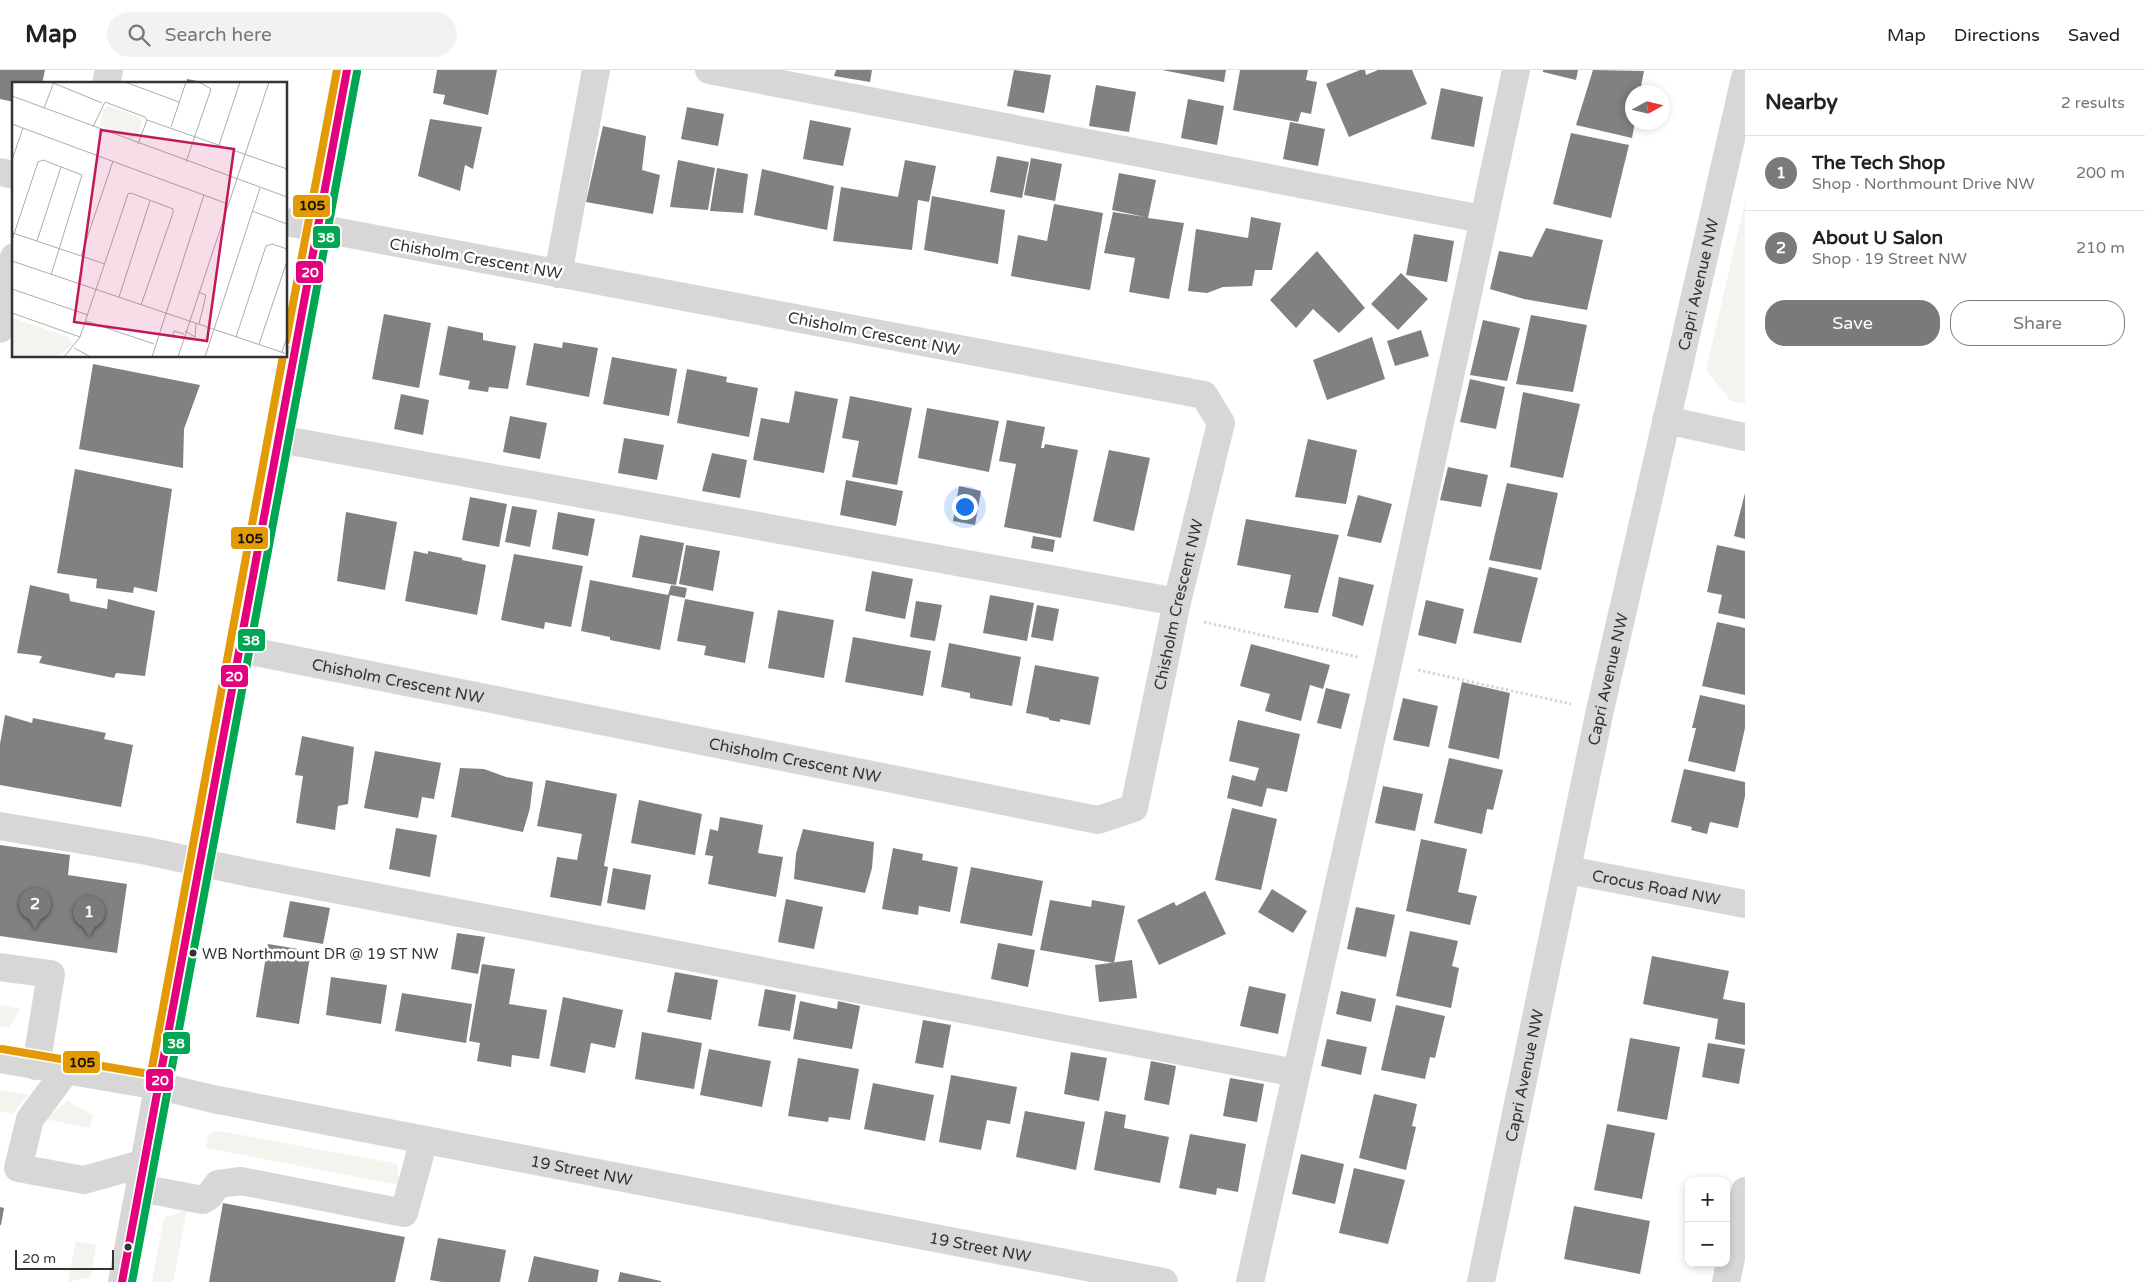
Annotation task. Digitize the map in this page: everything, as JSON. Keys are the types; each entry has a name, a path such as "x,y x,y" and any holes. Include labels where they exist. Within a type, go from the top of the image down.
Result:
{"street":[{"path":"122,1282 347,70"},
{"path":"558,274 596,70"},
{"path":"709,70 1482,219"},
{"path":"1250,1282 1390,654 1482,219 1516,70"},
{"name":"Capri Avenue NW","path":"1481,1282 1600,710 1745,78"},
{"name":"Chisholm Crescent NW","path":"240,648 1098,820 1134,808 1177,602 1221,423 1204,395 288,222"},
{"path":"0,329 12,267"},
{"path":"1666,420 1745,437"},
{"path":"279,439 1177,602"},
{"path":"0,826 200,862 1296,1073"},
{"name":"Crocus Road NW","path":"1568,870 1745,904"},
{"path":"0,966 52,974 36,1066"},
{"name":"19 Street NW","path":"0,1059 65,1072 159,1086 213,1099 1164,1282"},
{"path":"65,1072 30,1119 9,1166 84,1180 142,1176 203,1200 209,1196 218,1184 241,1181 404,1213 424,1140"},
{"path":"1726,1282 1745,1191"}],"shaded area":[{"path":"1745,202 1745,404 1731,401 1706,370"},
{"path":"0,1005 20,1009 9,1028 0,1026"},
{"path":"0,1090 29,1095 12,1114 0,1111"},
{"path":"67,1101 93,1115 90,1128 45,1119"},
{"path":"219,1131 397,1164 400,1185 206,1148 208,1136 212,1132"},
{"path":"187,1210 173,1282 152,1282 164,1218"},
{"path":"76,1241 96,1245 91,1277 68,1282"}],"building":[{"path":"0,70 45,70 42,82 12,82 12,102 0,99"},
{"path":"437,70 497,70 488,115 443,104 445,95 433,93"},
{"path":"836,70 872,70 870,82 834,76"},
{"path":"1014,70 1051,75 1044,113 1007,106"},
{"path":"1162,70 1226,70 1224,82"},
{"path":"1240,70 1308,70 1306,80 1317,82 1311,114 1301,112 1298,122 1233,110"},
{"path":"1360,70 1365,70 1366,75 1378,70 1412,70 1427,104 1349,137 1326,84"},
{"path":"1543,70 1578,70 1576,80 1543,72"},
{"path":"1593,70 1644,71 1641,85 1625,85 1625,130 1634,130 1632,138 1576,125"},
{"path":"187,79 203,82 186,82"},
{"path":"1096,85 1136,92 1129,132 1089,126"},
{"path":"1441,88 1483,97 1474,147 1431,139"},
{"path":"1188,99 1224,106 1217,145 1181,138"},
{"path":"687,107 724,114 718,146 681,139"},
{"path":"430,119 482,127 473,169 465,165 460,191 418,176"},
{"path":"810,120 851,128 843,166 803,159"},
{"path":"1290,122 1325,129 1318,166 1283,159"},
{"path":"603,126 646,136 642,170 660,175 653,214 586,202"},
{"path":"1571,133 1629,145 1611,218 1553,204"},
{"path":"997,156 1029,162 1022,198 990,192"},
{"path":"1031,158 1062,164 1055,201 1024,195"},
{"path":"678,160 715,168 708,210 670,207"},
{"path":"905,160 936,166 929,202 918,200 912,250 833,241 841,187 898,197"},
{"path":"717,168 748,174 743,213 710,211"},
{"path":"762,169 834,186 827,230 754,215"},
{"path":"1119,173 1156,180 1148,218 1184,223 1169,299 1129,292 1135,258 1104,253 1113,212 1145,217 1112,210"},
{"path":"932,196 1005,210 998,264 924,250"},
{"path":"1054,204 1103,213 1090,290 1011,276 1018,235 1047,241"},
{"path":"1251,217 1281,223 1272,270 1255,270 1252,286 1223,287 1207,293 1188,291 1196,229 1248,238"},
{"path":"1546,228 1603,240 1587,310 1524,299 1490,289 1499,251 1532,257"},
{"path":"1414,234 1454,241 1447,282 1406,275"},
{"path":"1317,251 1365,308 1339,333 1313,309 1296,328 1270,300"},
{"path":"1401,273 1428,299 1398,330 1371,304"},
{"path":"384,314 431,323 419,388 372,379"},
{"path":"1531,315 1587,325 1573,392 1516,384"},
{"path":"1483,320 1520,328 1507,381 1470,375"},
{"path":"448,326 483,333 483,340 516,346 508,389 489,387 488,392 468,389 470,381 439,375"},
{"path":"1421,330 1429,356 1395,366 1387,341"},
{"path":"1372,337 1385,379 1327,400 1313,360"},
{"path":"563,342 598,348 589,397 526,385 534,343 562,348"},
{"path":"612,357 677,369 669,416 603,404"},
{"path":"93,364 200,385 184,429 183,468 79,449"},
{"path":"687,369 727,377 726,382 758,388 749,437 677,423"},
{"path":"1470,379 1505,387 1496,429 1460,422"},
{"path":"795,391 838,399 824,473 753,460 761,418 789,423"},
{"path":"1523,392 1580,404 1563,478 1510,467"},
{"path":"401,394 429,400 423,435 394,429"},
{"path":"850,396 912,408 897,485 852,477 859,441 842,438"},
{"path":"927,408 999,421 989,472 918,458"},
{"path":"510,416 547,423 540,459 503,452"},
{"path":"1007,420 1045,427 1041,448 1044,448 1045,444 1078,450 1061,538 1004,527 1016,464 999,461"},
{"path":"624,438 664,445 657,480 618,473"},
{"path":"1308,439 1357,450 1346,504 1295,497"},
{"path":"1109,450 1150,458 1134,531 1093,521"},
{"path":"712,453 747,460 740,498 702,491"},
{"path":"1448,467 1488,475 1481,507 1440,500"},
{"path":"75,469 172,489 157,592 134,587 133,593 96,588 97,579 57,573"},
{"path":"846,480 903,491 896,526 840,515"},
{"path":"1507,483 1558,493 1541,570 1489,560"},
{"path":"959,486 981,491 975,525 953,521"},
{"path":"1745,493 1745,539 1734,536"},
{"path":"1358,495 1392,504 1381,543 1347,536"},
{"path":"470,497 507,504 499,547 462,540"},
{"path":"512,506 537,510 530,547 505,542"},
{"path":"346,512 397,522 385,590 337,581"},
{"path":"558,512 595,519 588,556 552,549"},
{"path":"1246,519 1339,535 1318,613 1284,608 1291,575 1237,565"},
{"path":"640,535 684,543 676,585 632,577"},
{"path":"1033,536 1055,540 1053,552 1031,548"},
{"path":"686,545 720,551 713,591 679,584"},
{"path":"1717,545 1745,551 1745,619 1718,613 1722,595 1707,592"},
{"path":"414,551 428,554 428,551 486,565 477,615 405,601"},
{"path":"514,554 583,566 571,627 545,622 544,629 501,620"},
{"path":"1489,567 1538,578 1521,643 1473,633"},
{"path":"872,571 913,579 905,619 865,611"},
{"path":"1339,577 1374,585 1363,626 1332,616"},
{"path":"590,580 668,595 671,585 687,588 685,598 670,595 660,650 610,640 610,637 581,631"},
{"path":"30,585 69,594 70,601 107,609 108,599 155,611 145,676 116,673 114,678 39,663 42,656 17,653"},
{"path":"990,595 1034,603 1027,641 983,633"},
{"path":"685,599 754,612 745,663 704,655 706,646 677,641"},
{"path":"1426,600 1464,609 1456,644 1418,635"},
{"path":"916,601 942,605 935,641 910,637"},
{"path":"1037,605 1059,609 1053,641 1031,637"},
{"path":"778,610 834,620 824,678 768,668"},
{"path":"1717,622 1745,628 1745,695 1702,686"},
{"path":"853,637 931,651 923,696 845,682"},
{"path":"949,643 1021,657 1012,706 970,698 970,693 941,687"},
{"path":"1251,644 1330,665 1323,689 1310,685 1301,721 1265,711 1270,694 1240,686"},
{"path":"1035,665 1099,677 1090,725 1060,719 1060,722 1049,720 1049,718 1026,713"},
{"path":"1462,682 1510,693 1499,759 1448,748"},
{"path":"1326,688 1350,694 1341,729 1317,723"},
{"path":"1700,695 1745,705 1745,728 1735,772 1688,761 1696,728 1692,728"},
{"path":"1403,698 1438,706 1429,747 1393,740"},
{"path":"5,715 32,723 33,718 106,733 104,739 133,745 121,807 0,785 0,744"},
{"path":"1238,720 1300,734 1287,792 1267,788 1262,807 1227,798 1232,775 1255,781 1259,768 1229,761"},
{"path":"302,736 354,747 348,804 338,806 335,830 296,823 303,776 295,775"},
{"path":"375,751 441,763 434,799 422,797 418,818 364,808"},
{"path":"1449,758 1503,770 1493,810 1487,809 1482,834 1434,823"},
{"path":"460,768 484,769 506,777 533,782 530,808 523,832 451,817"},
{"path":"1684,769 1745,782 1745,796 1738,828 1710,822 1707,834 1691,830 1692,827 1671,822"},
{"path":"546,780 617,794 604,866 608,867 601,906 550,897 557,857 577,860 582,834 537,826"},
{"path":"1383,786 1423,794 1415,831 1375,823"},
{"path":"639,800 702,814 695,855 631,843"},
{"path":"1232,808 1277,819 1261,890 1215,880"},
{"path":"720,817 763,825 758,853 783,857 776,897 708,884 713,856 705,855 710,829 718,831"},
{"path":"396,828 437,835 430,877 389,869"},
{"path":"803,829 874,842 872,868 865,893 794,879 796,854"},
{"path":"1421,839 1467,849 1458,892 1477,896 1470,925 1406,911"},
{"path":"0,845 70,855 68,875 127,884 117,953 0,936"},
{"path":"893,848 923,854 922,860 958,867 950,912 919,906 918,915 882,909"},
{"path":"971,867 1043,881 1032,936 960,923"},
{"path":"613,868 651,875 645,910 607,903"},
{"path":"1272,889 1307,911 1293,933 1258,912"},
{"path":"1205,891 1226,934 1159,965 1137,920 1174,902 1176,906"},
{"path":"786,899 823,907 814,949 778,942"},
{"path":"1050,900 1091,907 1092,900 1125,906 1114,963 1040,950"},
{"path":"290,901 330,908 323,944 283,937"},
{"path":"1356,907 1395,915 1386,957 1347,949"},
{"path":"1410,931 1458,941 1452,966 1459,968 1451,1008 1396,996"},
{"path":"457,933 485,937 478,974 451,969"},
{"path":"998,943 1035,950 1028,987 991,979"},
{"path":"268,944 311,951 299,1024 256,1017"},
{"path":"1652,956 1729,971 1723,999 1745,1003 1745,1045 1715,1039 1718,1019 1643,1004"},
{"path":"1132,960 1137,998 1099,1002 1095,965"},
{"path":"482,964 515,969 509,1004 547,1010 539,1059 512,1055 511,1067 477,1061 480,1043 469,1041"},
{"path":"675,972 718,980 711,1020 667,1012"},
{"path":"331,977 387,985 381,1024 326,1015"},
{"path":"1249,986 1286,994 1278,1034 1240,1026"},
{"path":"765,989 796,995 790,1031 758,1026"},
{"path":"1341,991 1376,999 1371,1022 1336,1014"},
{"path":"402,993 472,1004 466,1043 395,1031"},
{"path":"563,997 623,1010 615,1048 591,1043 585,1073 550,1066"},
{"path":"800,1001 837,1009 838,1001 860,1006 852,1049 793,1039"},
{"path":"1396,1005 1445,1016 1435,1058 1430,1057 1425,1079 1381,1070"},
{"path":"923,1020 951,1025 943,1068 915,1063"},
{"path":"642,1032 702,1043 694,1089 635,1079"},
{"path":"1630,1038 1680,1047 1667,1120 1617,1111"},
{"path":"1327,1039 1367,1047 1361,1075 1321,1066"},
{"path":"1708,1043 1745,1049 1739,1084 1702,1077"},
{"path":"709,1049 771,1061 762,1107 700,1095"},
{"path":"1071,1052 1107,1058 1099,1101 1064,1094"},
{"path":"798,1058 859,1069 850,1120 829,1117 828,1122 788,1116"},
{"path":"1151,1061 1176,1066 1169,1105 1144,1100"},
{"path":"951,1075 1017,1087 1010,1124 987,1120 981,1150 939,1142"},
{"path":"1230,1078 1264,1084 1257,1122 1223,1116"},
{"path":"873,1083 934,1095 925,1141 864,1129"},
{"path":"1374,1094 1417,1104 1412,1126 1416,1127 1406,1170 1359,1158"},
{"path":"1025,1111 1085,1122 1076,1170 1016,1157"},
{"path":"1105,1111 1126,1115 1124,1128 1169,1137 1160,1183 1094,1170"},
{"path":"1607,1124 1655,1133 1642,1199 1594,1190"},
{"path":"1190,1134 1246,1144 1238,1192 1217,1188 1216,1195 1179,1188"},
{"path":"1301,1154 1344,1164 1335,1204 1292,1194"},
{"path":"1354,1168 1405,1180 1388,1244 1339,1233"},
{"path":"223,1203 405,1237 395,1282 209,1282"},
{"path":"1574,1206 1650,1221 1640,1274 1564,1259"},
{"path":"0,1207 4,1208 1,1225 0,1225"},
{"path":"438,1238 506,1250 500,1282 442,1282 430,1280"},
{"path":"534,1256 599,1270 597,1282 528,1282"},
{"path":"620,1272 661,1281 661,1282 618,1282"}],"transit line":[{"name":"105","path":"288,330 337,70"},
{"name":"20","path":"122,1282 347,70"},
{"name":"38","path":"132,1282 357,72"},
{"name":"105","path":"149,1084 283,358"},
{"name":"105","path":"2,1049 161,1076"}],"place":[{"name":"About U Salon","path":"35,929"},
{"name":"The Tech Shop","path":"89,937"},
{"name":"WB Northmount DR @ 19 ST NW","path":"193,953"}]}
